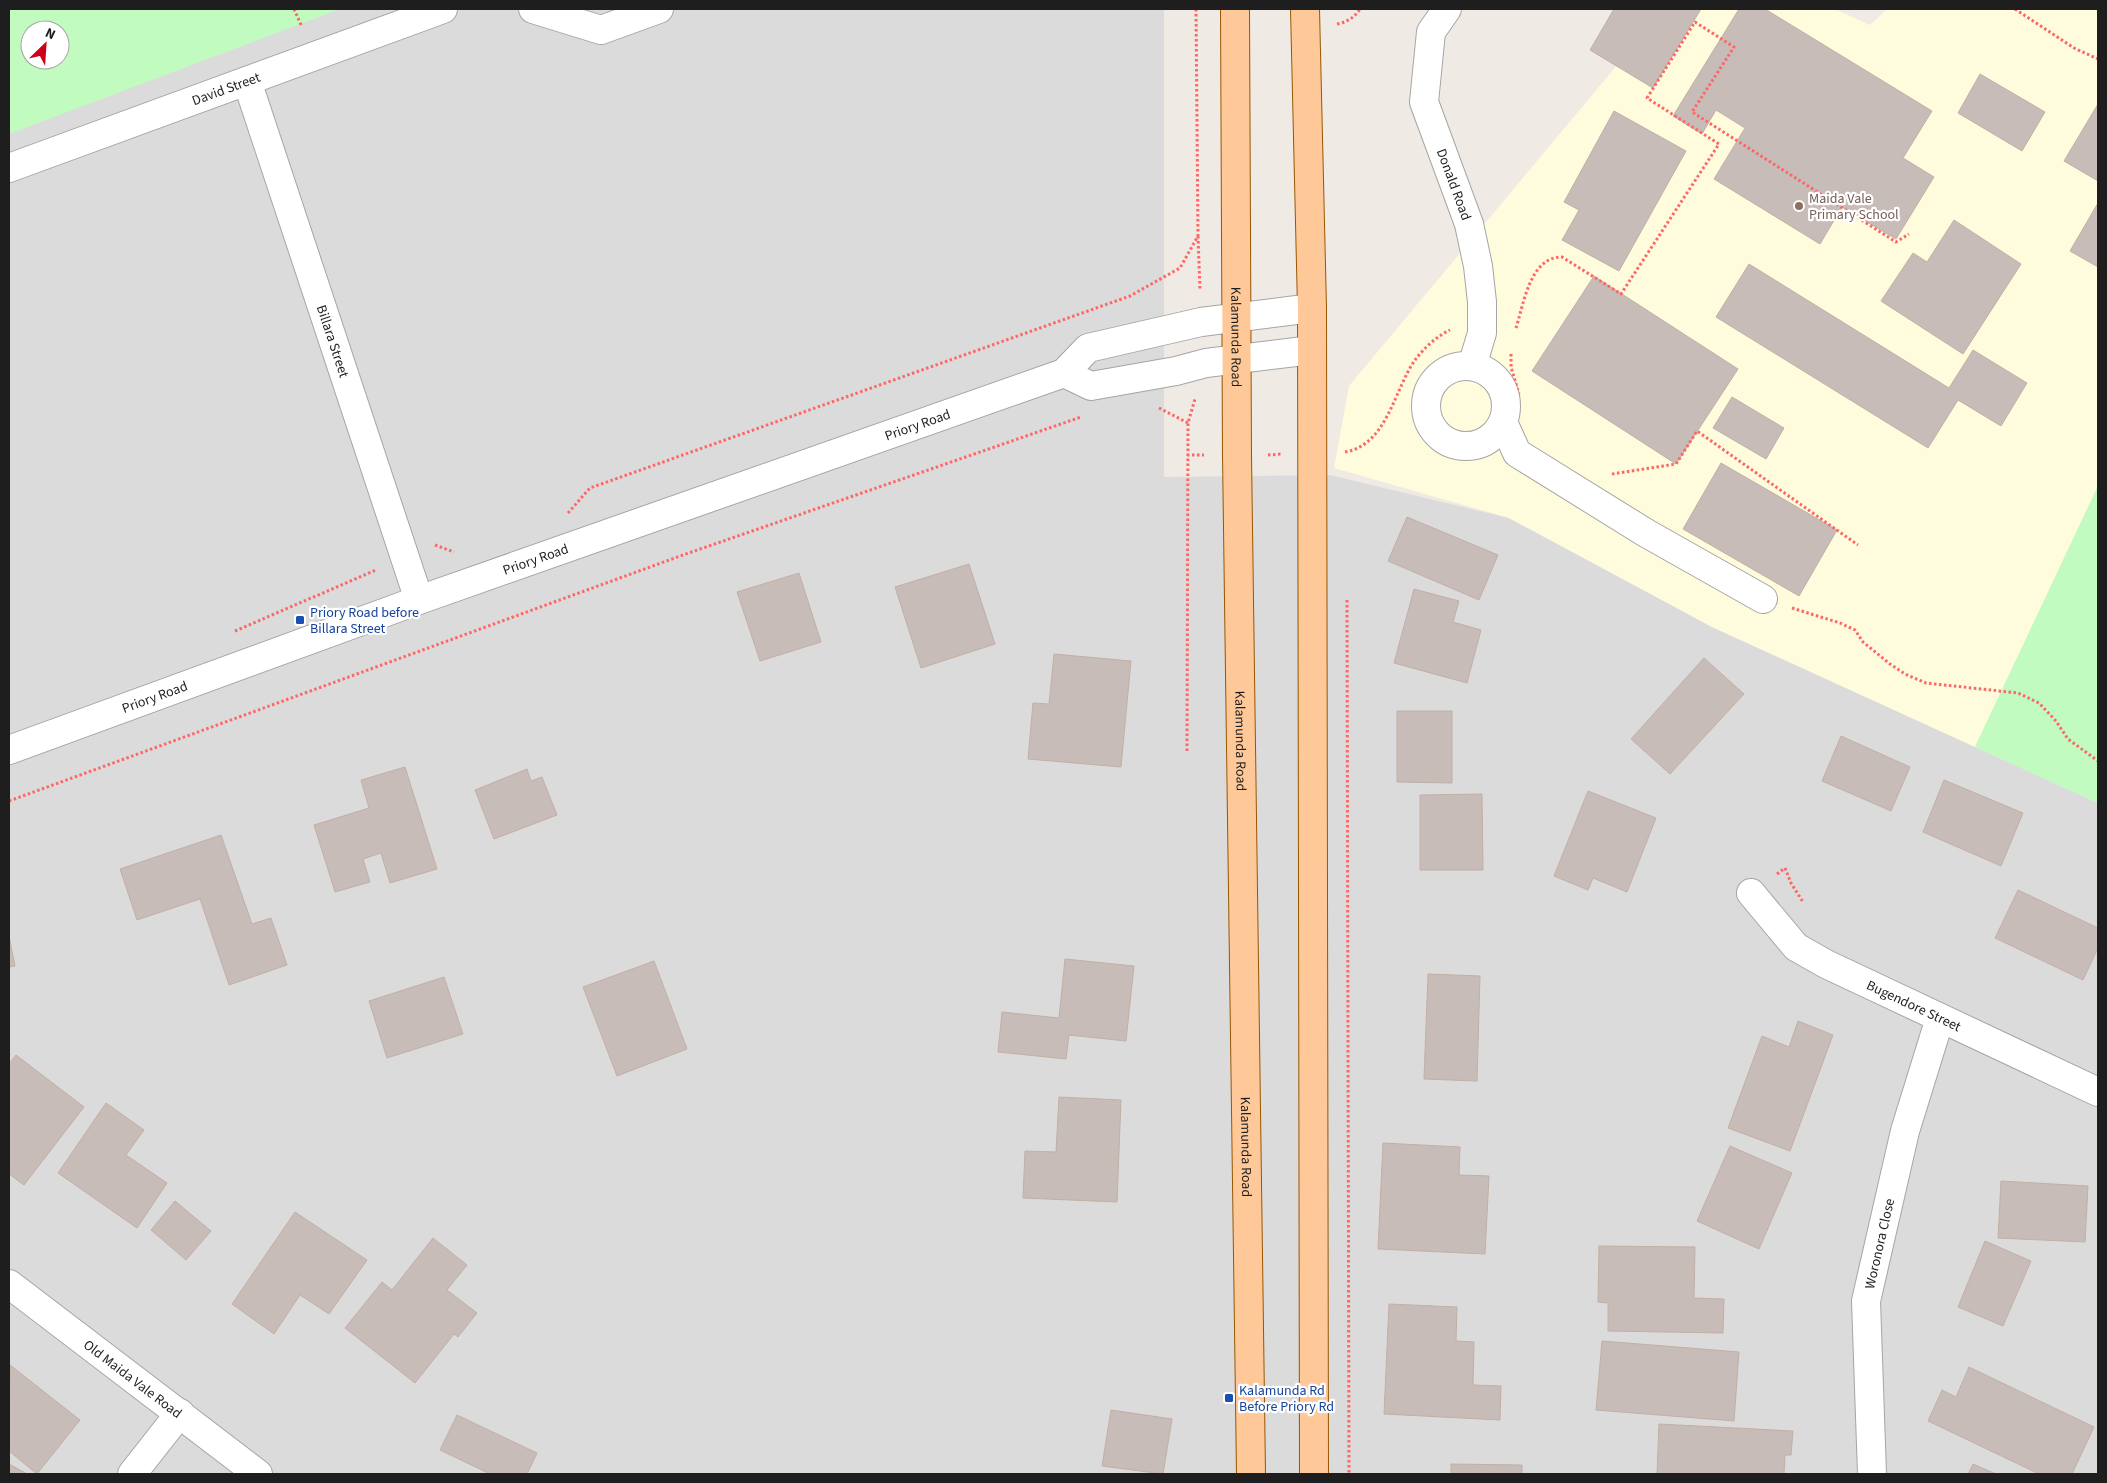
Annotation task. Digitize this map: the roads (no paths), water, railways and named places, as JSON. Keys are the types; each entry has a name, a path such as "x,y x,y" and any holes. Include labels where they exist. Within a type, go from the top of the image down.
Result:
{"main road":[{"name":"Kalamunda Road","path":"1234,9 1236,318 1251,1474"},
{"path":"1305,9 1312,308 1314,1474"}],"street":[{"name":"David Street","path":"9,168 443,9"},
{"path":"534,9 601,30 659,9"},
{"name":"Donald Road","path":"1448,9 1431,32 1424,102 1469,224 1478,266 1482,302 1482,333 1472,366"},
{"name":"Billara Street","path":"247,81 419,600"},
{"name":"Priory Road","path":"9,750 419,600 1064,373 1088,348 1201,322 1312,308"},
{"path":"1064,373 1091,386 1237,358 1312,350"},
{"path":"1472,366 1484,370 1494,377 1502,387 1506,398 1503,422 1492,437 1477,445 1450,444 1435,433 1430,425 1427,417 1426,399 1433,383 1439,376 1454,367 1472,366"},
{"path":"1503,422 1517,453 1646,533 1763,599"},
{"name":"Bugendore Street","path":"1751,893 1796,947 1826,964 2098,1092"},
{"name":"Woronora Close","path":"1872,1474 1866,1301 1905,1130 1940,1018"},
{"name":"Old Maida Vale Road","path":"9,1284 258,1474"},
{"path":"132,1474 180,1414"}],"place":[{"name":"Maida Vale Primary School","path":"1799,206"},
{"name":"Priory Road before Billara Street","path":"300,620"},
{"name":"Kalamunda Rd Before Priory Rd","path":"1229,1398"}]}
